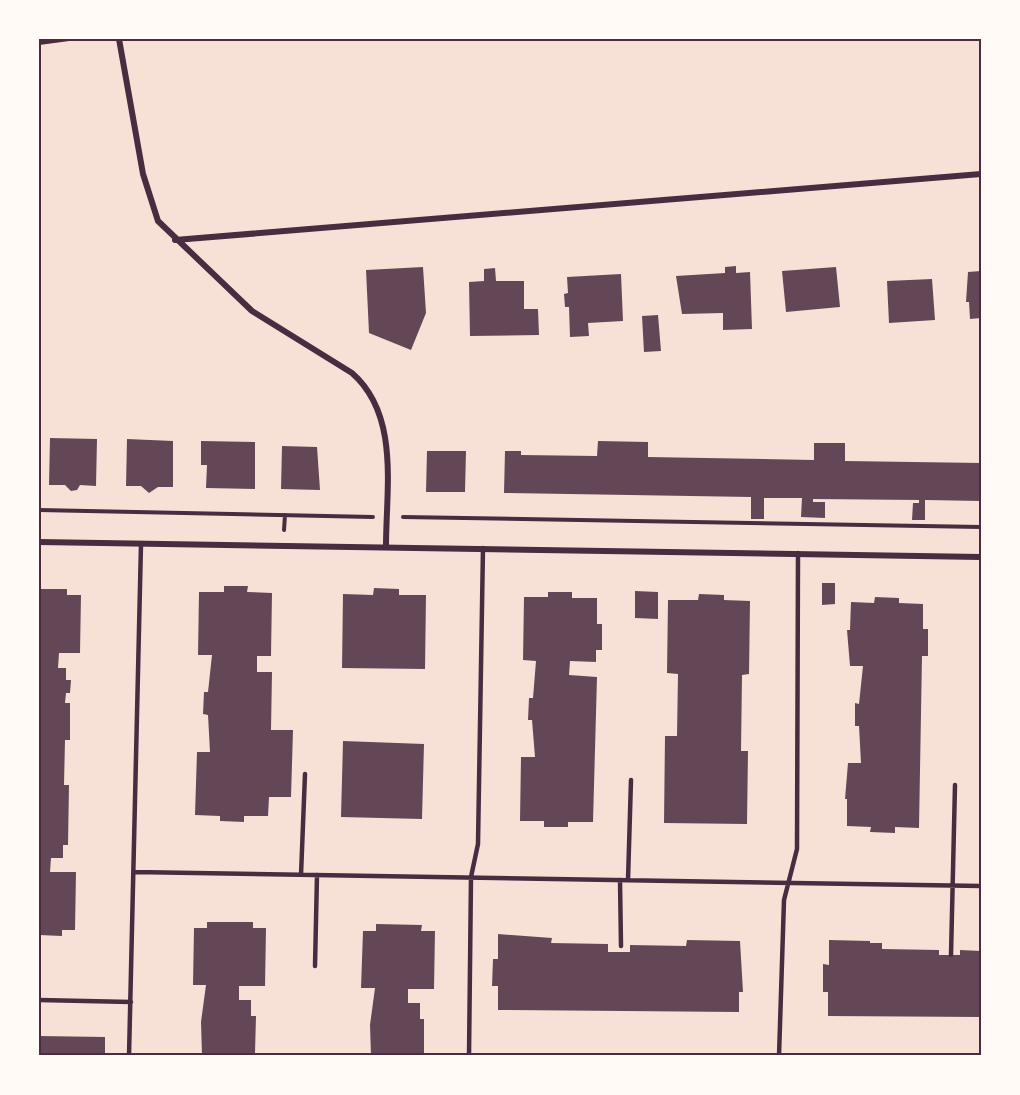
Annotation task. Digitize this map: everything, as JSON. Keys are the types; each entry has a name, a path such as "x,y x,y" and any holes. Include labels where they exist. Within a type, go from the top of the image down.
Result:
{"street":[{"path":"119,39 143,174 158,220 175,240 252,311 352,373 363,383 381,416 386,434 386,546"},
{"path":"175,240 981,174"},
{"path":"39,542 981,557"}],"lane":[{"path":"129,1056 141,544"},
{"path":"469,1056 471,877 478,844 483,548"},
{"path":"780,1056 783,917 796,849 798,554"},
{"path":"301,875 305,774"},
{"path":"628,880 631,780"},
{"path":"951,955 955,785"},
{"path":"134,872 981,886"},
{"path":"315,966 317,875"},
{"path":"620,880 621,946"},
{"path":"39,1000 131,1002"}],"path":[{"path":"39,43 69,39"},
{"path":"39,510 374,517"},
{"path":"285,515 285,530"},
{"path":"396,517 981,527"}],"building":[{"path":"736,266 736,273 750,272 752,329 723,330 723,313 682,314 676,276 725,273 725,267"},
{"path":"423,267 426,313 411,350 369,333 366,270"},
{"path":"836,267 840,307 786,312 782,271"},
{"path":"495,268 496,281 524,281 524,309 538,309 539,335 470,336 469,282 484,281 484,269"},
{"path":"981,271 981,318 970,319 969,302 966,302 968,272"},
{"path":"621,274 623,321 588,323 589,336 570,337 569,307 565,307 564,294 568,293 567,277"},
{"path":"932,279 935,320 889,323 887,281"},
{"path":"658,315 661,351 644,352 642,316"},
{"path":"50,438 97,439 96,486 80,485 77,490 71,491 65,485 49,485"},
{"path":"127,439 173,441 173,487 158,487 149,493 141,486 126,486"},
{"path":"201,441 255,442 255,489 206,488 207,465 201,465"},
{"path":"598,441 648,442 648,457 814,460 814,443 845,443 845,461 981,463 981,501 925,500 925,520 912,520 913,503 919,503 919,500 813,499 813,502 825,502 825,518 801,517 802,498 764,498 764,519 751,519 751,497 504,493 505,451 521,451 521,455 597,456"},
{"path":"282,446 317,447 320,490 281,489"},
{"path":"427,451 466,451 465,492 426,492"},
{"path":"822,583 835,583 835,604 822,605"},
{"path":"224,586 248,586 247,592 272,593 271,656 257,656 257,672 272,672 271,730 293,730 291,797 269,797 268,816 244,816 244,822 220,821 220,816 195,815 197,752 210,752 208,715 203,714 204,692 208,692 212,655 198,655 199,592 224,592"},
{"path":"374,588 399,589 399,595 426,595 425,669 342,668 343,594 373,595"},
{"path":"39,589 67,589 67,595 81,595 80,653 59,653 58,668 66,668 66,680 71,680 70,693 66,693 65,703 70,703 70,740 65,740 64,785 69,785 68,845 63,845 63,858 51,858 50,872 76,872 75,930 62,930 62,936 39,935"},
{"path":"635,591 658,592 658,619 635,618"},
{"path":"548,592 572,592 572,598 597,598 597,624 602,624 602,650 596,650 596,662 570,661 569,675 597,677 593,822 568,822 568,827 544,827 544,821 520,821 521,757 535,757 532,720 528,720 529,698 533,698 536,661 523,660 524,597 548,597"},
{"path":"699,594 724,595 724,600 750,601 749,674 742,675 741,751 748,751 747,824 664,823 665,736 677,736 678,674 667,673 668,600 698,600"},
{"path":"875,597 899,598 899,603 923,604 923,629 928,629 928,656 922,656 919,828 895,827 895,833 870,832 871,827 847,826 847,799 845,799 848,763 861,763 859,726 855,726 855,703 859,704 863,666 850,666 847,630 850,630 851,602 874,603"},
{"path":"343,741 424,744 422,819 341,817"},
{"path":"207,922 253,922 253,928 266,928 265,986 239,986 239,1000 251,1000 251,1016 256,1016 255,1053 250,1053 250,1056 202,1056 201,1022 206,985 193,985 194,928 207,928"},
{"path":"376,924 422,925 421,931 435,931 434,989 408,989 408,1003 420,1003 420,1019 424,1019 424,1055 371,1056 370,1025 375,988 361,988 363,931 376,931"},
{"path":"498,934 552,938 551,943 608,944 608,952 630,952 630,945 686,946 687,940 740,941 743,992 739,992 739,1012 498,1010 498,986 492,986 493,959 498,959"},
{"path":"829,940 882,943 882,949 939,950 939,955 960,955 960,950 981,951 981,1017 828,1016 828,992 823,992 823,964 829,965"},
{"path":"39,1036 105,1037 105,1056 39,1056"}]}
